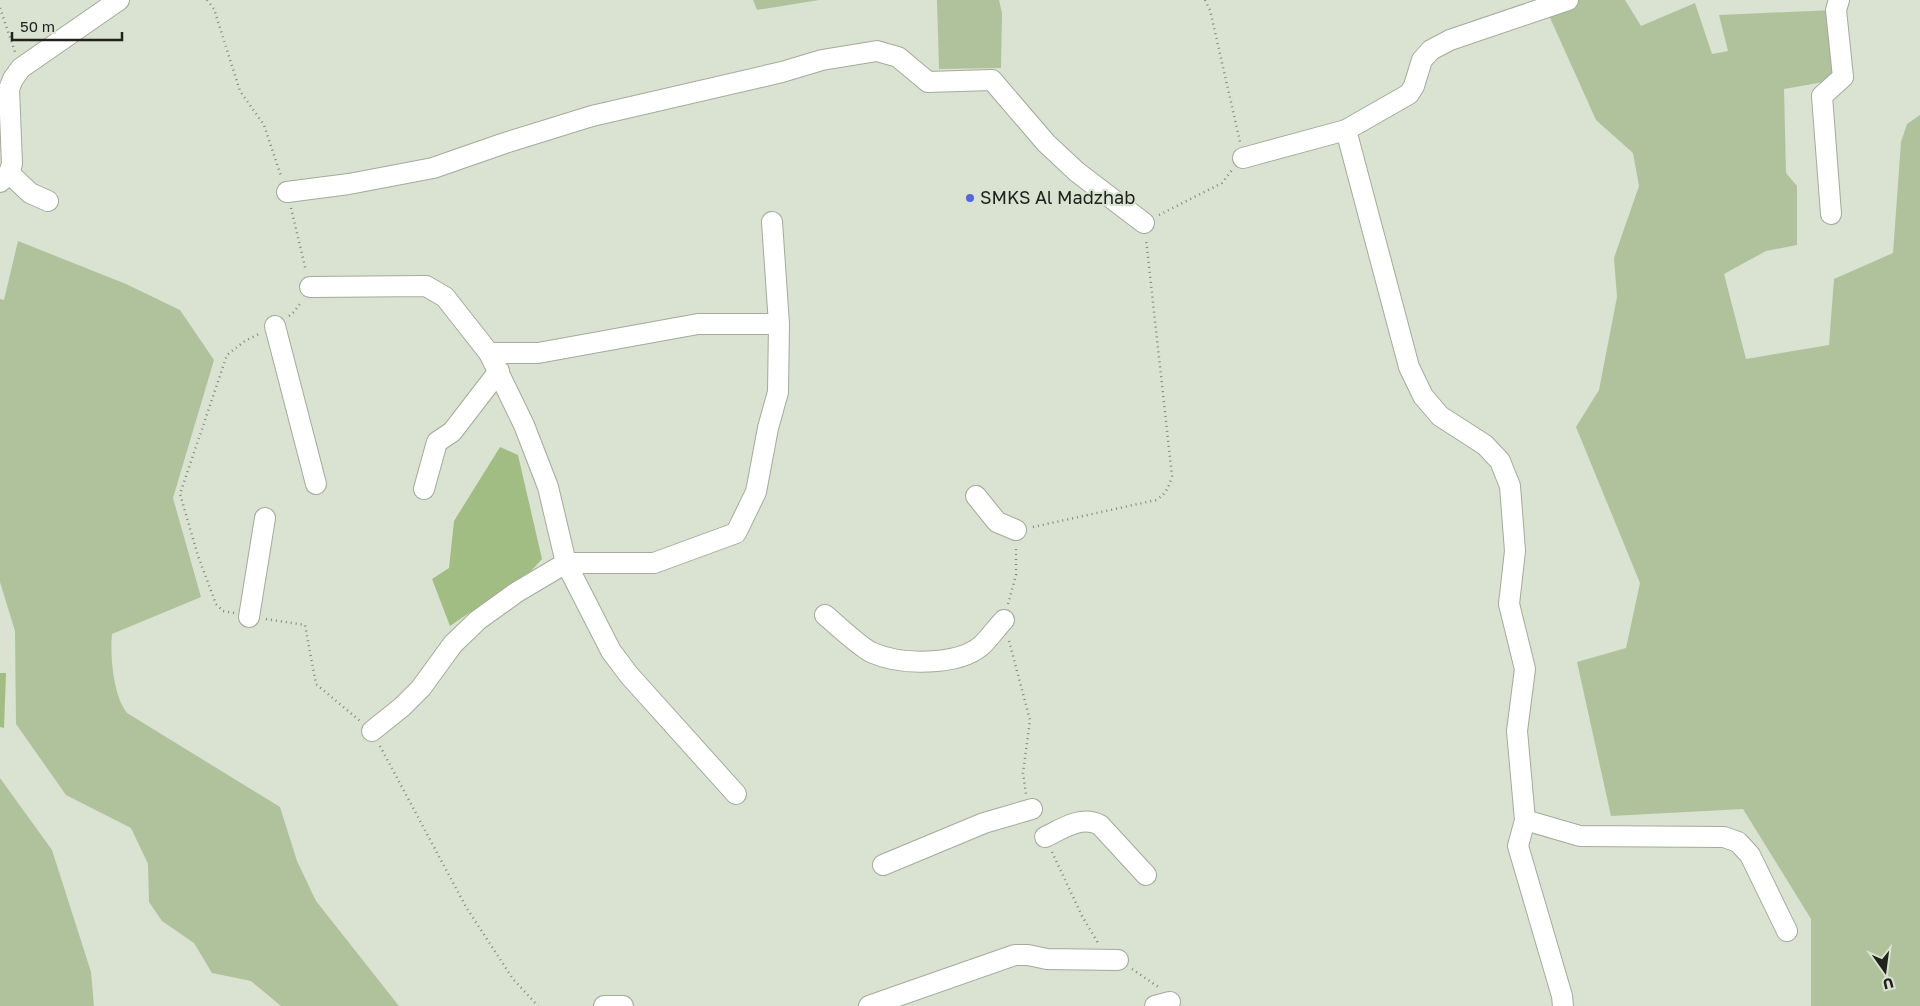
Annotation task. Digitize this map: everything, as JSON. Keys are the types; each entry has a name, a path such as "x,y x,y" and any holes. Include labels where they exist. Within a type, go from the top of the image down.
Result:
{"street":[{"path":"48,201 5,178 12,164 9,89 12,79 21,68 119,0"},
{"path":"1243,158 1346,130 1409,94 1414,86 1422,60 1431,50 1450,40 1568,0"},
{"path":"1831,214 1822,96 1843,77 1836,10 1839,0"},
{"path":"287,192 349,184 433,168 592,116 782,72 822,60 877,51 898,57 928,82 992,80 1058,155 1077,172 1144,223"},
{"path":"1346,130 1409,367 1423,396 1440,416 1485,445 1500,461 1510,486 1515,551 1509,604 1526,668 1517,731 1525,820 1518,846 1562,996 1563,1006"},
{"path":"372,731 402,707 421,688 453,644 478,620 517,592 566,563 654,563 736,534 756,492 768,428 778,392 779,324 772,222"},
{"path":"310,288 426,286 445,297 489,353 524,425 548,487 566,563 611,652 629,675 736,794"},
{"path":"489,353 538,353 698,324 779,324"},
{"path":"275,326 316,484"},
{"path":"424,489 437,442 452,432 498,371"},
{"path":"976,496 997,522 1016,530"},
{"path":"249,617 265,518"},
{"path":"825,615 872,653 910,660 935,661 958,657 980,647 1004,620"},
{"path":"883,865 984,823 1032,809"},
{"path":"1525,820 1580,836 1724,838 1738,842 1750,855 1787,931"},
{"path":"1045,837 1077,822 1094,821 1146,874"},
{"path":"870,1006 1015,956 1028,955 1047,959 1118,960"},
{"path":"604,1006 623,1006"}],"path":[{"path":"206,0 214,9 240,91 264,126 287,192 310,288 294,312 275,326 245,341 227,355 180,494 198,556 216,604 223,611 249,617 306,625 316,684 372,731 466,906 513,979 538,1006"},
{"path":"1032,809 1026,796 1024,773 1030,720 1004,620 1016,575 1016,530 1156,500 1170,486 1172,476 1144,223 1222,183 1243,158 1210,10 1205,0"},
{"path":"0,8 21,68"},
{"path":"1045,837 1082,916 1098,942 1118,960 1159,985 1162,1004"}],"shaded area":[{"path":"753,0 819,0 757,10"},
{"path":"937,0 999,0 1002,13 1001,68 939,69"},
{"path":"1542,0 1625,0 1641,26 1695,3 1712,54 1728,51 1719,15 1834,10 1835,80 1784,89 1786,173 1797,186 1797,245 1766,251 1724,274 1746,359 1829,345 1834,279 1893,253 1901,142 1907,124 1920,115 1920,1006 1811,1006 1811,919 1743,809 1611,816 1577,662 1626,648 1640,583 1576,427 1599,390 1617,297 1614,258 1639,186 1633,153 1596,120"},
{"path":"18,241 126,284 180,310 214,360 173,498 201,597 112,634 112,664 118,696 127,713 280,807 297,861 316,901 399,1006 281,1006 251,981 212,973 194,943 162,921 149,902 148,864 131,828 66,795 16,724 15,631 0,582 0,299 4,300"},
{"path":"500,447 518,455 542,559 532,570 450,626 432,579 449,568 454,521"},
{"path":"0,673 6,673 4,728 0,727"},
{"path":"0,778 52,850 91,972 94,1006 0,1006"}],"place":[{"name":"SMKS Al Madzhab","path":"970,198"}]}
